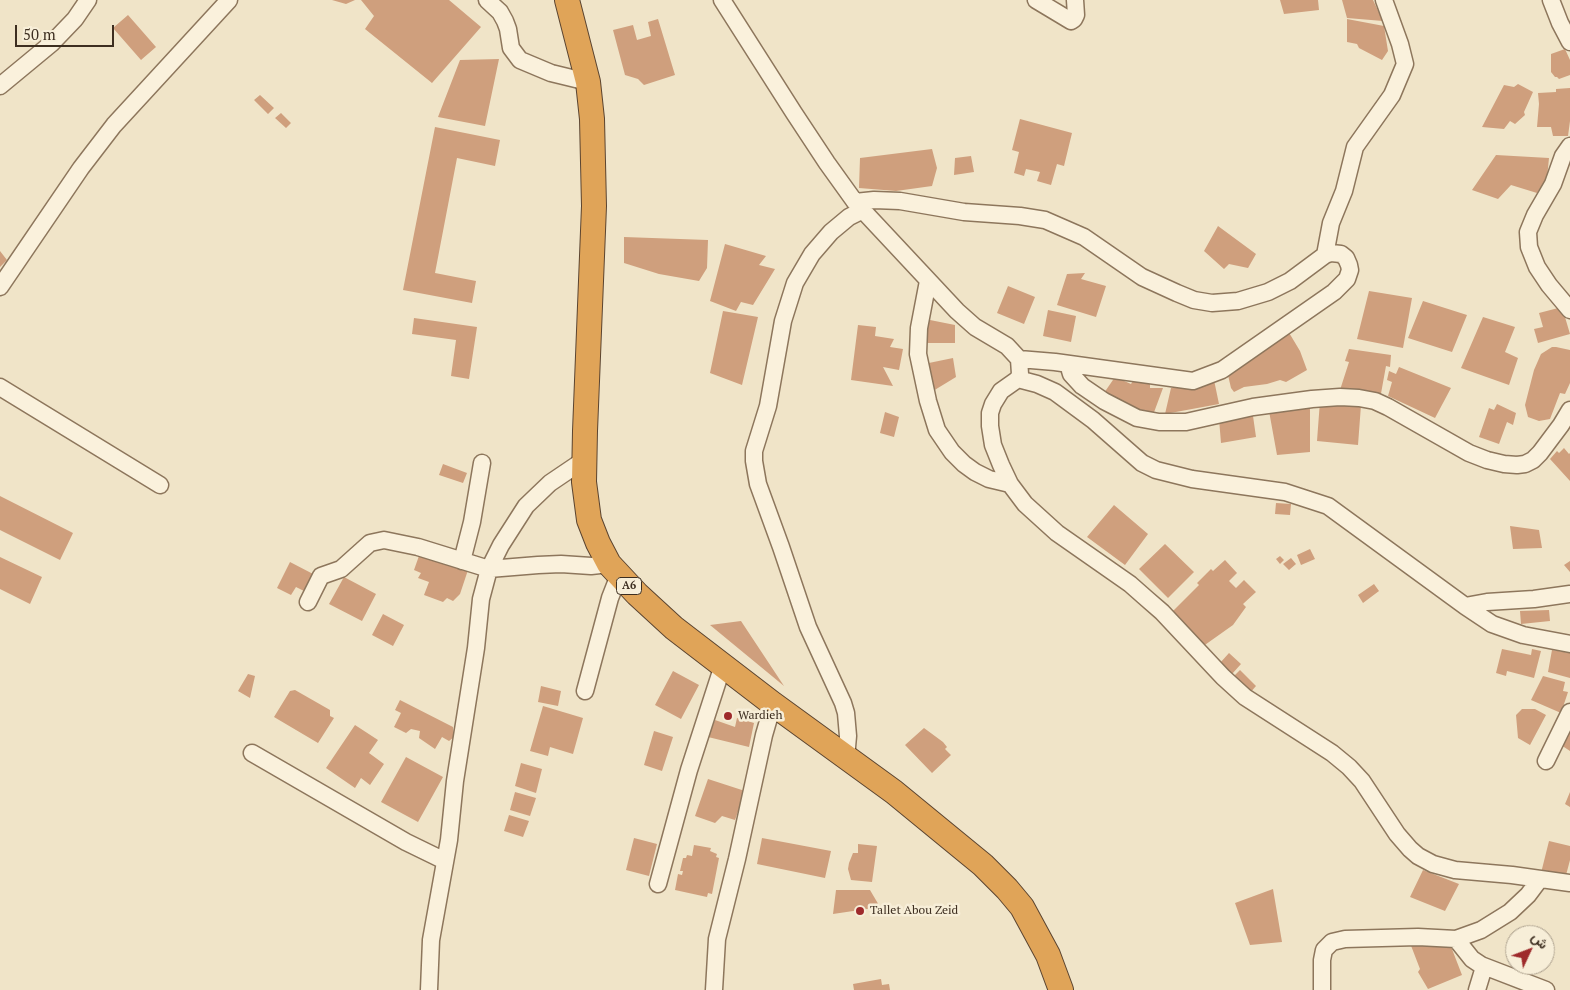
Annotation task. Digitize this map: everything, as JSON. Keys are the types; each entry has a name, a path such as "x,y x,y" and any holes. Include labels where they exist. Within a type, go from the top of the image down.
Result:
{"highway":[{"name":"A6","path":"567,0 588,82 592,119 594,187 584,482 589,520 598,543 614,570 657,613 773,704 924,815 984,865 1022,907 1048,955 1061,990"}],"street":[{"path":"0,86 52,43 75,19 88,0"},
{"path":"0,287 81,168 114,125 229,0"},
{"path":"487,0 500,12 505,21 511,48 520,60 551,73 588,82"},
{"path":"722,0 827,163 859,206 928,281 969,322 1007,346 1019,358 1021,369 1018,379 1001,392 992,404 990,426 993,445 1010,484 1042,521 1147,599 1223,678 1245,697 1316,742 1349,768 1362,781 1397,834 1418,856 1433,864 1455,870 1570,884"},
{"path":"1036,0 1071,21 1074,20 1076,15 1075,0"},
{"path":"1325,255 1331,224 1344,191 1355,147 1392,95 1405,64 1384,0"},
{"path":"1551,0 1570,42"},
{"path":"1570,146 1528,232 1529,247 1537,267 1570,310"},
{"path":"846,758 848,736 843,703 808,627 758,484 754,461 754,451 768,406 783,322 795,283 812,254 831,232 849,218 859,206 888,200 964,212 1020,216 1045,220 1084,237 1148,280 1185,296 1212,303 1238,301 1268,292 1290,281 1325,255 1338,253 1346,258 1350,267 1347,279 1334,292 1222,370 1193,381 1019,358"},
{"path":"928,281 919,328 918,354 928,401 937,430 948,447 964,464 990,479 1010,484"},
{"path":"1068,364 1071,374 1082,386 1104,401 1137,418 1159,422 1186,422 1253,407 1304,400 1340,397 1359,398 1375,401 1388,407 1469,453 1487,460 1510,464 1526,464 1533,460 1561,425 1570,410"},
{"path":"1018,379 1037,384 1055,392 1093,420 1142,463 1156,470 1192,479 1285,492 1328,506 1492,624 1523,635 1570,644"},
{"path":"0,387 160,485"},
{"path":"429,990 431,940 435,909 445,861 476,648 481,598 489,569 501,545 526,506 550,483 584,460"},
{"path":"462,561 472,522 482,463"},
{"path":"308,602 322,576 341,569 370,543 384,540 418,547 489,569 562,564 614,570 607,608 585,691"},
{"path":"1465,606 1570,594"},
{"path":"658,884 689,770 723,665"},
{"path":"714,990 717,939 738,859 764,735 773,704"},
{"path":"1546,761 1570,712"},
{"path":"252,753 406,842 445,861"},
{"path":"1322,990 1323,953 1329,944 1337,940 1418,937 1456,939 1481,930 1510,912 1528,895 1540,879"},
{"path":"1456,939 1472,959 1484,966 1546,990"},
{"path":"1478,990 1484,966"}],"building":[{"path":"332,0 355,0 346,4"},
{"path":"361,0 449,0 481,27 432,83 365,29 374,16"},
{"path":"1280,0 1318,0 1319,10 1284,14"},
{"path":"1342,0 1373,0 1383,21 1347,18"},
{"path":"128,15 156,47 141,60 113,28"},
{"path":"658,19 675,75 644,85 638,79 625,75 613,30 633,25 637,40 651,36 648,22"},
{"path":"1347,19 1384,26 1388,51 1382,60 1359,48 1357,44 1347,42"},
{"path":"1565,49 1570,60 1570,75 1559,79 1551,72 1551,54"},
{"path":"499,59 485,126 438,117 460,60"},
{"path":"1518,84 1533,92 1524,112 1525,115 1515,124 1510,121 1504,129 1482,127 1504,85 1514,87"},
{"path":"1570,88 1568,136 1553,136 1551,127 1537,127 1538,93 1556,92 1556,89"},
{"path":"260,95 274,108 268,114 254,100"},
{"path":"281,113 291,123 286,128 275,118"},
{"path":"1020,119 1072,133 1064,166 1057,164 1051,185 1037,181 1040,172 1026,169 1024,176 1014,173 1019,152 1012,150"},
{"path":"435,127 500,140 495,166 457,158 435,273 476,281 472,303 403,290"},
{"path":"932,149 937,168 932,186 896,191 859,188 860,158"},
{"path":"1496,155 1549,158 1547,178 1537,193 1511,185 1498,199 1472,190"},
{"path":"971,156 974,172 954,175 955,158"},
{"path":"1218,226 1256,254 1248,268 1229,264 1224,269 1204,251"},
{"path":"624,237 708,240 707,268 699,281 659,274 624,263"},
{"path":"725,244 766,256 759,265 775,269 753,305 741,302 736,311 710,301"},
{"path":"0,251 7,260 0,267"},
{"path":"1085,273 1081,279 1106,286 1096,317 1057,305 1067,274"},
{"path":"1008,286 1035,297 1024,324 997,313"},
{"path":"1369,291 1412,298 1403,348 1357,339"},
{"path":"1423,301 1467,315 1452,352 1408,338"},
{"path":"1562,307 1570,334 1538,343 1534,329 1543,327 1539,313"},
{"path":"1048,310 1076,316 1071,342 1043,336"},
{"path":"723,311 758,317 742,385 710,373"},
{"path":"1483,317 1515,327 1505,352 1518,358 1509,385 1461,368"},
{"path":"414,318 477,327 469,379 451,376 456,340 412,334"},
{"path":"925,319 955,325 955,343 921,343"},
{"path":"858,325 876,327 875,336 894,339 890,347 903,349 899,370 883,367 893,386 851,380"},
{"path":"1288,331 1300,351 1307,370 1286,382 1280,380 1244,387 1234,392 1231,388 1227,371"},
{"path":"1552,347 1570,350 1570,383 1565,394 1560,393 1550,419 1539,421 1528,417 1525,405 1534,370 1541,354"},
{"path":"1349,349 1391,355 1390,367 1386,366 1380,399 1340,390 1349,362 1345,361"},
{"path":"953,358 956,377 933,391 924,364"},
{"path":"1399,367 1451,388 1435,418 1388,396 1392,382 1387,380 1389,371 1396,374"},
{"path":"1115,377 1131,384 1134,379 1150,380 1150,388 1163,388 1153,415 1127,406 1104,393"},
{"path":"1214,380 1219,404 1165,414 1171,388"},
{"path":"1320,401 1361,405 1358,445 1317,441"},
{"path":"1497,404 1516,413 1513,425 1507,422 1499,444 1479,437 1489,408 1494,410"},
{"path":"1310,405 1310,452 1277,455 1269,411"},
{"path":"1252,409 1256,437 1221,443 1219,419"},
{"path":"885,412 899,417 894,437 880,433"},
{"path":"1564,448 1570,453 1570,481 1550,459 1557,451 1559,453"},
{"path":"443,464 467,473 463,483 439,475"},
{"path":"0,496 73,533 60,560 0,530"},
{"path":"1276,503 1291,504 1290,515 1275,514"},
{"path":"1114,505 1148,534 1125,565 1087,537"},
{"path":"1510,526 1539,530 1542,548 1513,549"},
{"path":"1165,544 1194,572 1168,598 1139,569"},
{"path":"1310,549 1315,559 1301,565 1297,555"},
{"path":"420,553 468,570 460,594 453,601 447,598 443,602 424,595 429,582 418,578 421,573 414,570"},
{"path":"1280,556 1284,560 1280,564 1276,559"},
{"path":"0,557 42,577 30,604 0,589"},
{"path":"1291,558 1296,564 1289,570 1283,564"},
{"path":"1225,560 1237,573 1229,581 1236,588 1244,580 1256,592 1243,604 1246,607 1233,625 1202,647 1171,613 1199,585 1197,583 1211,569 1213,571"},
{"path":"1570,561 1570,572 1564,565"},
{"path":"290,562 315,575 306,592 296,587 291,595 277,588"},
{"path":"344,577 376,594 362,621 329,604"},
{"path":"1374,584 1379,591 1363,603 1358,595"},
{"path":"1549,610 1550,621 1521,624 1520,611"},
{"path":"383,614 404,625 393,646 372,635"},
{"path":"741,621 784,686 710,625"},
{"path":"1502,649 1531,655 1532,649 1541,651 1534,678 1507,671 1506,676 1496,673"},
{"path":"1552,650 1570,653 1570,678 1548,672"},
{"path":"1229,653 1241,664 1232,674 1220,663"},
{"path":"1240,670 1256,686 1249,694 1232,678"},
{"path":"673,671 699,685 681,719 655,705"},
{"path":"248,674 255,676 250,698 238,691"},
{"path":"1543,676 1565,682 1563,691 1568,692 1561,713 1531,700"},
{"path":"541,686 561,691 558,706 538,702"},
{"path":"295,690 330,710 330,716 334,718 318,743 274,717 290,691"},
{"path":"400,700 453,727 454,737 449,741 442,737 435,749 419,738 420,731 411,729 406,733 394,727 401,713 395,710"},
{"path":"543,706 583,718 573,754 550,747 548,756 530,751"},
{"path":"1522,709 1535,709 1546,715 1530,745 1518,738 1516,715"},
{"path":"737,718 754,723 749,747 708,737 715,720 735,727"},
{"path":"355,725 378,740 369,753 384,764 370,785 361,778 355,788 326,768"},
{"path":"924,728 943,742 947,747 945,749 951,755 932,773 905,745"},
{"path":"654,731 673,737 662,771 644,765"},
{"path":"1570,731 1570,751 1561,745"},
{"path":"406,757 443,777 418,822 381,802"},
{"path":"521,763 542,769 536,793 515,786"},
{"path":"708,779 745,791 735,820 722,816 715,823 695,816"},
{"path":"515,792 536,798 530,816 510,810"},
{"path":"1570,792 1570,807 1565,804"},
{"path":"509,815 529,821 523,837 504,831"},
{"path":"634,838 657,844 649,876 626,870"},
{"path":"762,838 831,851 825,878 757,864"},
{"path":"1549,841 1570,846 1570,860 1565,879 1541,873"},
{"path":"858,844 877,846 872,882 851,880 848,869 849,863 853,853 858,853"},
{"path":"694,845 711,848 710,851 717,854 716,857 719,858 712,894 708,893 707,897 675,890 678,874 682,875 683,871 680,871 683,858 686,858 687,855 692,856"},
{"path":"1423,870 1459,884 1445,911 1410,897"},
{"path":"1273,889 1282,942 1250,945 1235,903"},
{"path":"836,890 870,890 880,907 833,914"},
{"path":"1410,943 1450,944 1462,975 1428,989 1418,972 1420,969"},
{"path":"881,979 882,985 889,984 890,990 854,990 853,984"}],"place":[{"name":"Wardieh","path":"728,716"},
{"name":"Tallet Abou Zeid","path":"860,911"}]}
